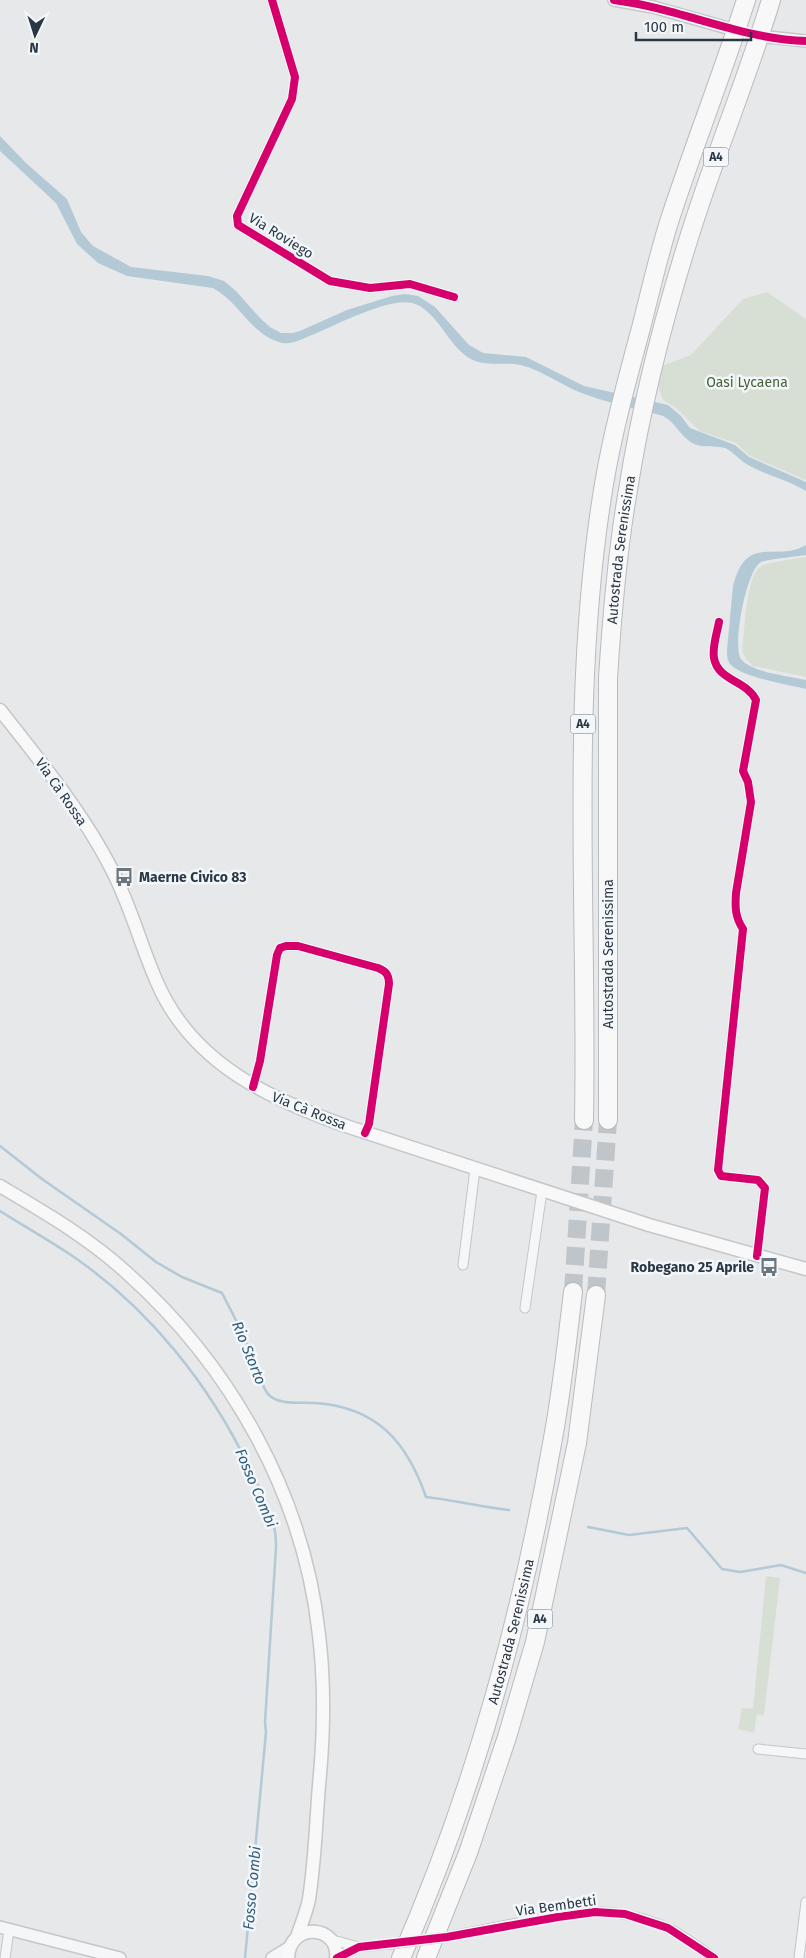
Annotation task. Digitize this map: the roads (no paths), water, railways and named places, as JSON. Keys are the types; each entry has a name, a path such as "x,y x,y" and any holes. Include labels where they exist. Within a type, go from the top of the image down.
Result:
{"highway":[{"name":"Autostrada Serenissima","path":"584,1120 586,1032 584,677 595,551 604,485 617,419 668,226 746,0"},
{"name":"Autostrada Serenissima","path":"608,1120 608,678 612,614 628,490 640,422 666,316 693,225 771,0"},
{"name":"Autostrada Serenissima","path":"401,1958 466,1788 485,1732 508,1649 537,1524 554,1436 573,1292"},
{"name":"Autostrada Serenissima","path":"426,1958 468,1853 507,1737 535,1642 577,1443 596,1295"}],"main road":[{"name":"Via Cà Rossa","path":"0,710 40,760 95,840 122,891 156,982 183,1028 223,1066 253,1086 308,1113 365,1133 649,1225 806,1269"},
{"path":"0,1186 94,1246 126,1271 163,1306 212,1365 249,1420 272,1467 302,1549 313,1597 319,1634 323,1705 323,1745 309,1901 292,1947"},
{"path":"309,1901 313,1921 336,1951 336,1958"},
{"path":"292,1947 309,1931 326,1936"}],"street":[{"name":"Via Roviego","path":"272,0 295,77 292,99 237,216 238,225 330,281 370,288 410,284 454,297"},
{"path":"614,0 643,4 724,27"},
{"path":"768,37 806,41"},
{"path":"719,622 713,656 716,665 722,674 745,686 753,693 756,700 742,771 748,782 752,802 736,893 735,908 738,922 743,929 718,1170 721,1176 758,1180 765,1188 757,1256"},
{"path":"253,1086 259,1068 277,955 280,948 298,946 378,968 389,976 389,984 369,1124 365,1133"},
{"path":"463,1265 475,1169"},
{"path":"525,1308 542,1190"},
{"path":"758,1749 806,1754"},
{"path":"799,1958 806,1902"},
{"name":"Via Bembetti","path":"359,1948 447,1937 596,1912 641,1918 668,1928 714,1958"},
{"path":"5,1958 5,1928 115,1957"},
{"path":"326,1936 359,1948"},
{"path":"272,1958 292,1947"},
{"path":"336,1958 359,1948"}],"water":[{"path":"0,136 26,163 67,199 81,232 93,246 131,267 208,276 224,281 236,291 261,319 281,333 300,331 347,310 392,296 405,294 418,296 435,307 469,345 483,353 526,357 584,386 668,405 681,416 690,428 735,445 749,457 806,482 806,491 750,466 725,448 694,444 685,438 663,416 589,396 536,370 521,365 475,361 458,348 430,314 422,307 412,303 402,302 376,308 300,340 292,343 283,343 269,338 260,332 230,301 213,288 127,276 98,263 77,244 56,203 0,151"},
{"path":"806,545 806,555 764,561 755,568 742,609 738,640 741,659 746,664 762,671 806,680 806,689 745,673 731,665 727,656 727,650 733,586 739,569 746,559 754,554 795,550"}],"waterway":[{"name":"Rio Storto","path":"0,1146 42,1179 121,1234 156,1262 182,1277 222,1293 238,1323 266,1392 270,1396 285,1402 337,1406 372,1420 387,1431 399,1444 418,1477 426,1497 509,1510"},
{"name":"Fosso Combi","path":"0,1211 71,1255 99,1276 126,1299 175,1350 196,1378 234,1438 264,1497 271,1516 276,1536 276,1547 265,1722 266,1732 245,1958"},
{"name":"Rio Storto","path":"588,1527 629,1535 687,1528 722,1569 740,1572 781,1565 806,1573"}],"tunnel":[{"path":"730,29 766,37"},
{"path":"573,1292 584,1120"},
{"path":"596,1295 608,1120"}],"place":[{"name":"Maerne Civico 83","path":"124,877"},
{"name":"Robegano 25 Aprile","path":"769,1267"}],"park label":[{"name":"Oasi Lycaena","path":"747,382"}]}
